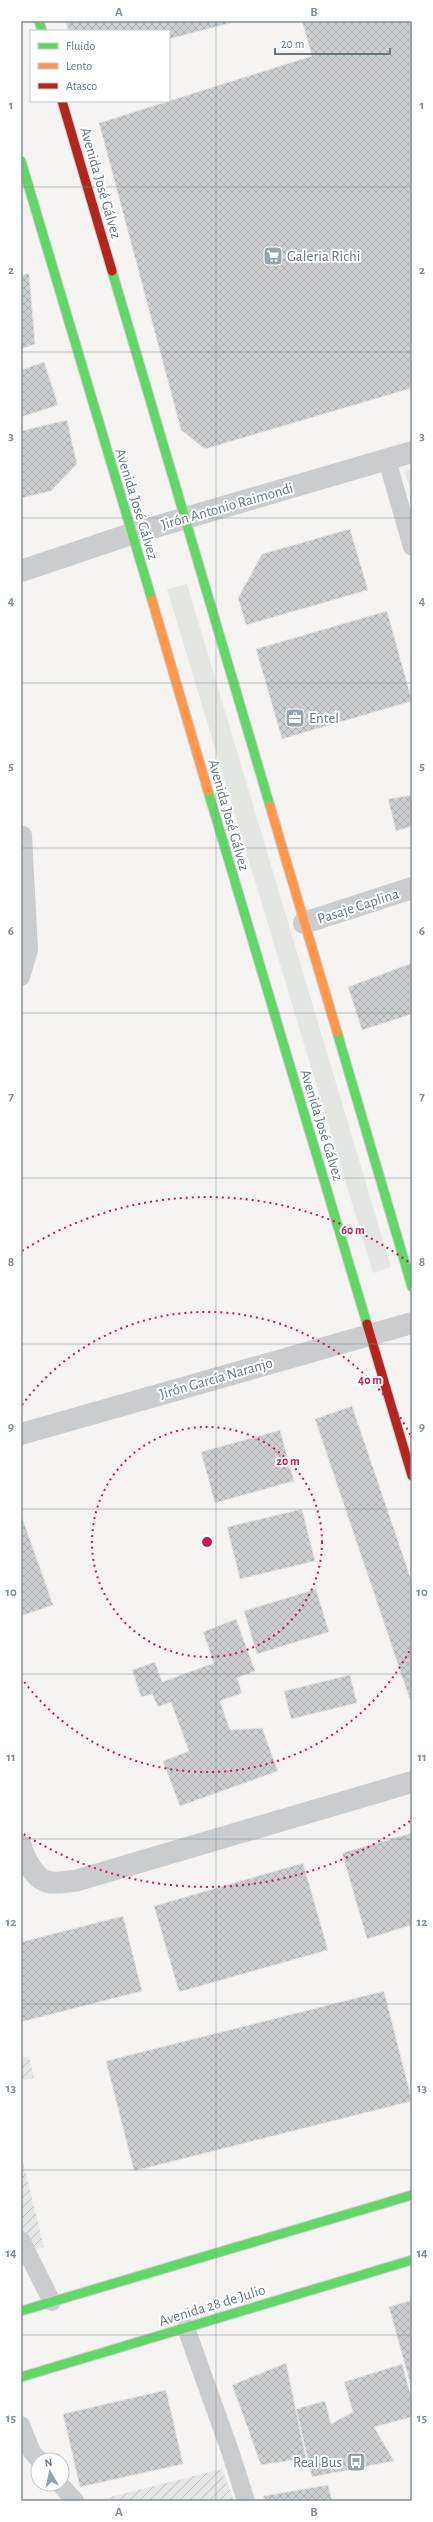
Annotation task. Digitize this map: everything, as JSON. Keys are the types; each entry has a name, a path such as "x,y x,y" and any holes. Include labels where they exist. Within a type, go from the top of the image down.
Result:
{"street":[{"name":"Avenida José Gálvez","path":"62,102 412,1287"},
{"name":"Avenida José Gálvez","path":"21,161 412,1476"},
{"name":"Jirón Antonio Raimondi","path":"21,572 131,534 412,452"},
{"name":"Pasaje Caplina","path":"304,923 412,888"},
{"name":"Jirón García Naranjo","path":"21,1434 412,1323"},
{"path":"21,1846 23,1854 37,1875 49,1882 75,1881 412,1782"},
{"path":"21,2311 412,2195"},
{"name":"Avenida 28 de Julio","path":"21,2377 412,2260"}],"lane":[{"path":"387,460 412,546"},
{"path":"21,977 30,950 23,835"},
{"path":"21,2240 52,2302"},
{"path":"186,2328 230,2451 246,2501"},
{"path":"21,2425 32,2452"},
{"path":"67,2492 75,2501"}],"shaded area":[{"path":"412,469 412,496 404,471"},
{"path":"187,584 391,1267 373,1273 167,589"},
{"path":"29,2056 34,2078 21,2081 21,2058"},
{"path":"21,2153 44,2247 21,2253"},
{"path":"222,2469 234,2501 94,2501"}],"building":[{"path":"238,21 170,39 170,30 69,30 66,22"},
{"name":"Galeria Richi","path":"302,21 412,21 412,388 205,449 181,430 99,123 166,102 170,102 170,101 312,56"},
{"path":"29,273 35,344 21,349 21,276"},
{"path":"44,362 58,405 21,417 21,370"},
{"path":"67,420 77,464 51,491 21,498 21,431"},
{"path":"350,529 368,590 246,625 238,598 262,554"},
{"path":"387,611 412,701 282,739 256,649"},
{"path":"412,795 412,826 396,831 388,799"},
{"path":"412,963 412,1014 362,1030 348,987"},
{"path":"352,1406 412,1582 412,1706 315,1419"},
{"path":"280,1430 294,1481 215,1503 201,1452"},
{"path":"302,1509 315,1561 240,1579 227,1527"},
{"path":"21,1514 53,1605 21,1616"},
{"path":"316,1589 329,1632 257,1654 244,1611"},
{"path":"236,1619 255,1671 237,1678 242,1693 220,1701 230,1730 262,1728 278,1771 180,1806 163,1761 189,1751 171,1702 158,1707 152,1694 141,1697 132,1670 155,1662 162,1682 214,1663 203,1632"},
{"path":"350,1675 357,1703 291,1719 284,1691"},
{"path":"412,1833 412,1928 411,1925 367,1939 342,1853"},
{"path":"303,1863 328,1950 179,1992 154,1906"},
{"path":"123,1916 142,1991 21,2022 21,1942"},
{"path":"384,1991 412,2101 134,2171 106,2061"},
{"path":"412,2300 412,2390 389,2307"},
{"path":"286,2363 306,2458 261,2465 232,2385"},
{"path":"402,2364 412,2399 412,2417 374,2427 394,2461 312,2477 296,2409 325,2401 331,2424 353,2412 344,2382"},
{"path":"166,2390 183,2464 80,2487 63,2414"},
{"path":"328,2485 332,2501 265,2501 263,2496"}],"traffic: fast":[{"path":"39,21 42,30"},
{"path":"21,161 152,600"},
{"path":"112,271 270,806"},
{"path":"208,791 367,1324"},
{"path":"337,1032 412,1287"},
{"path":"21,2311 412,2195"},
{"path":"21,2377 412,2260"}],"traffic: slow":[{"path":"152,600 208,791"},
{"path":"270,806 337,1032"}],"traffic: jam":[{"path":"62,102 112,271"},
{"path":"367,1324 412,1476"}],"place":[{"name":"Galeria Richi","path":"273,256"},
{"name":"Entel","path":"295,718"},
{"name":"Real Bus","path":"356,2462"}]}
